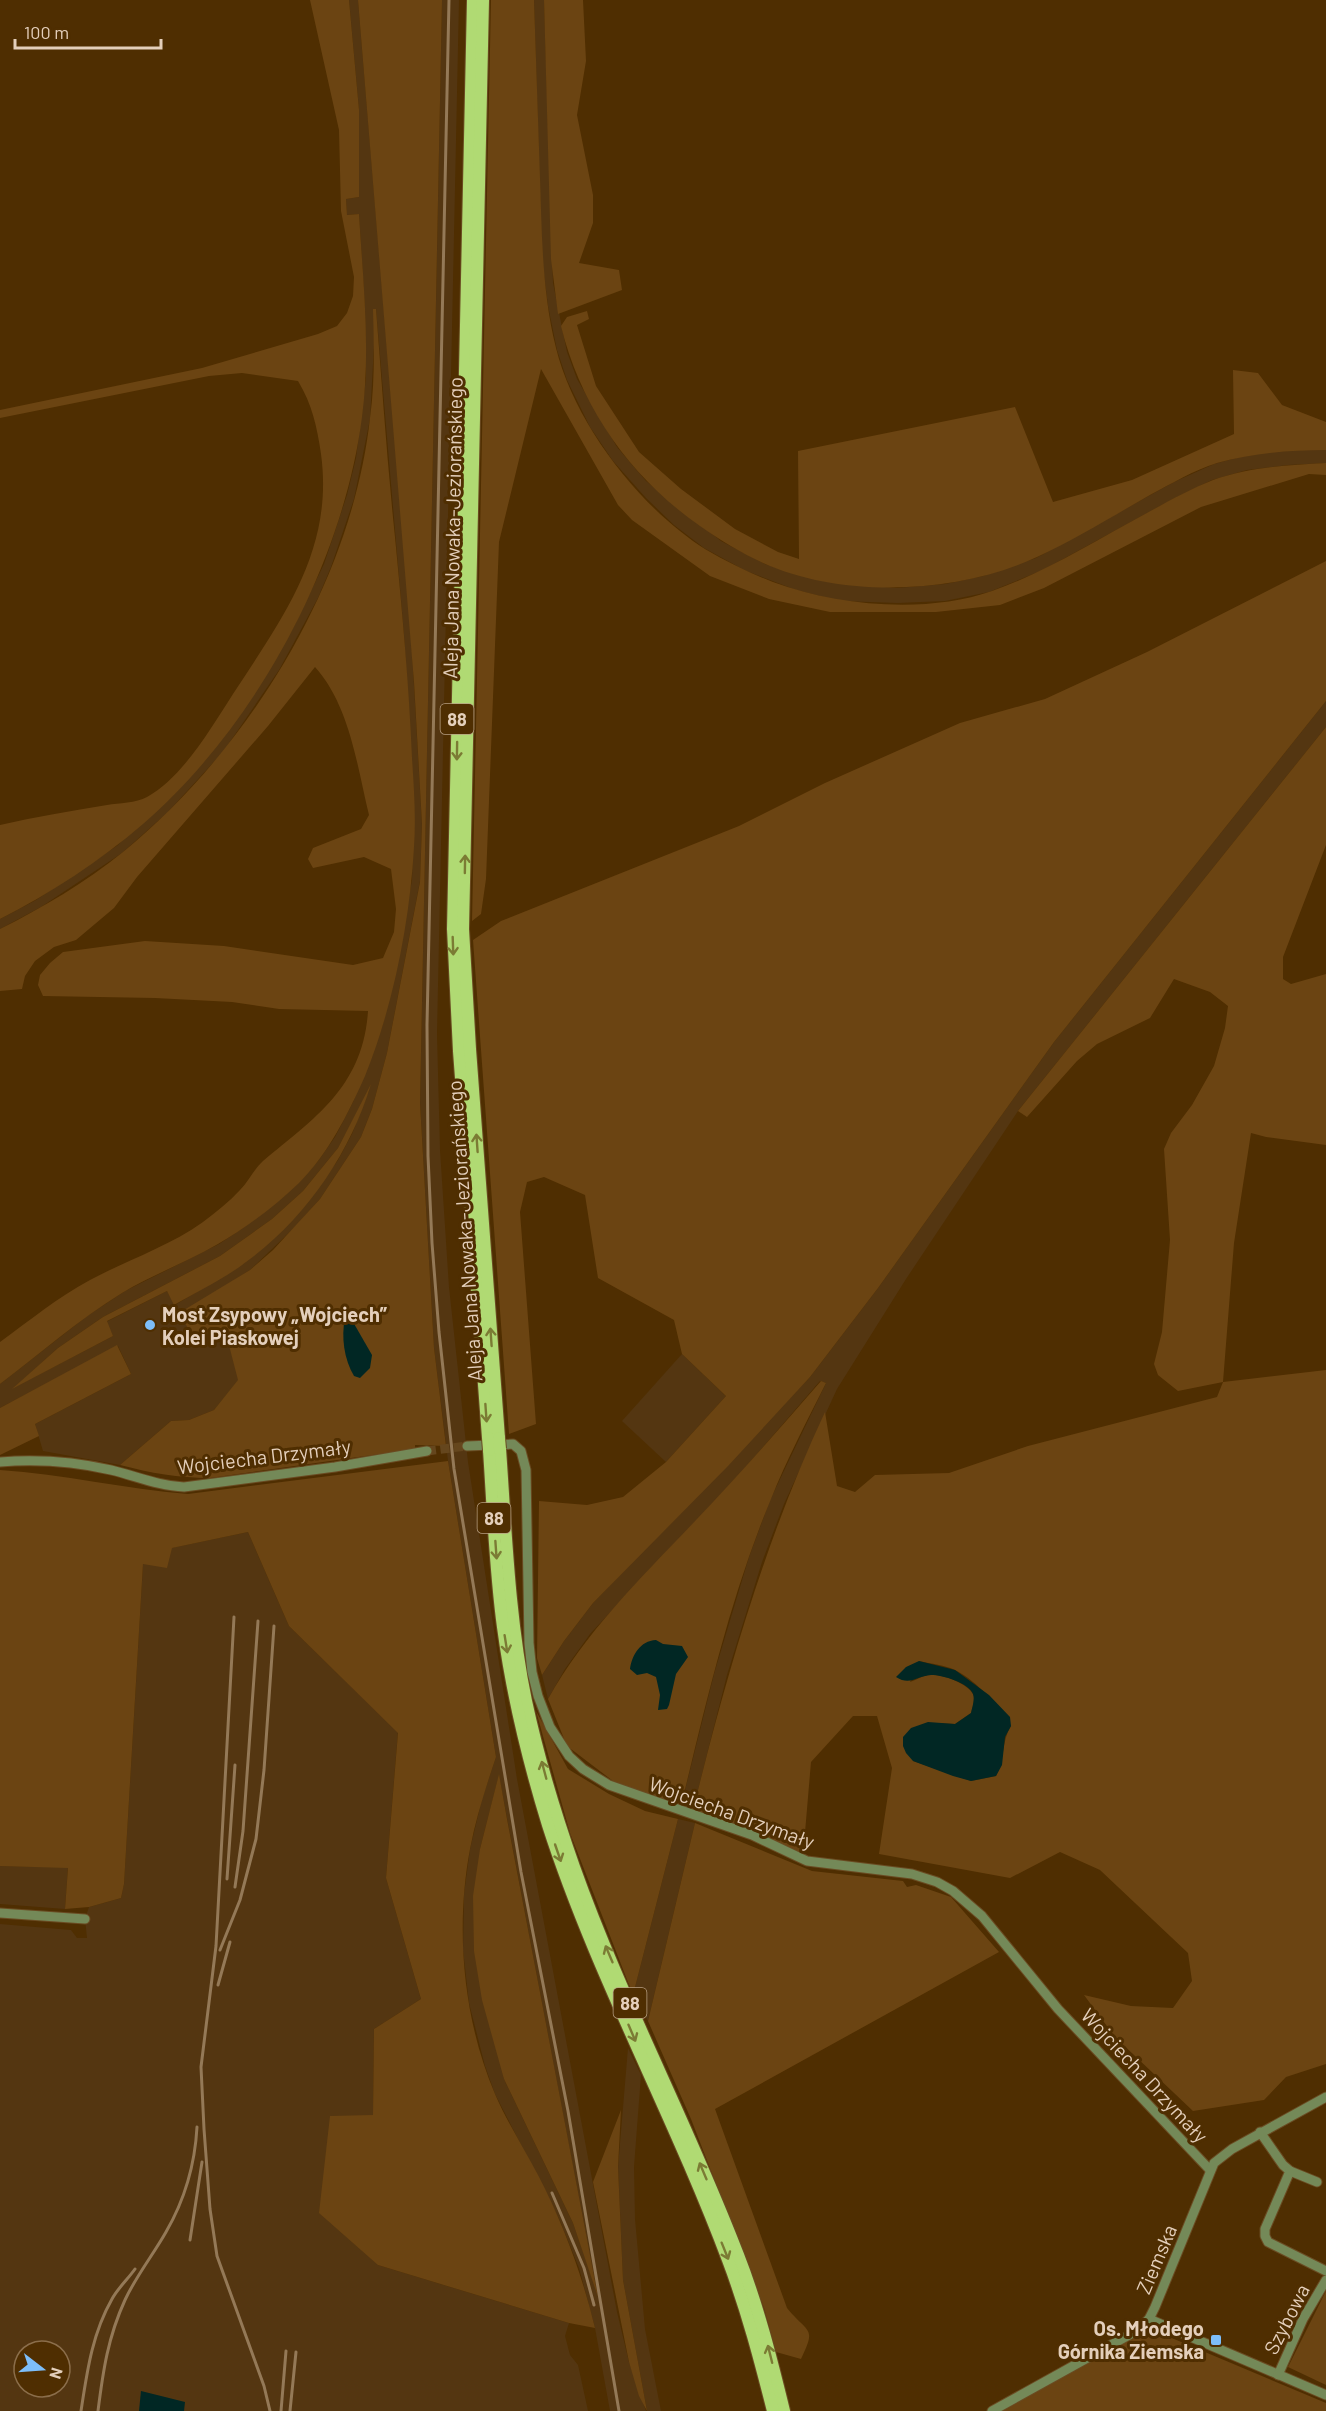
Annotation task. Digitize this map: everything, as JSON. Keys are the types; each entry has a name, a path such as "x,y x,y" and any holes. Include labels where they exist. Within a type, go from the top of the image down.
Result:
{"main road":[{"name":"Aleja Jana Nowaka-Jeziorańskiego","path":"473,0 453,929 459,1051 494,1444 519,1660 526,1701 558,1819 594,1917 739,2257 766,2339 784,2411"},
{"name":"Aleja Jana Nowaka-Jeziorańskiego","path":"483,0 463,929 494,1444 499,1586 517,1706 548,1824 584,1922 728,2259 755,2341 773,2411"}],"street":[{"name":"Wojciecha Drzymały","path":"466,1446 513,1444 524,1457 529,1643 532,1672 538,1696 554,1734 576,1763 609,1785 764,1840 807,1861 912,1874 937,1882 954,1891 982,1916 1048,1997 1210,2170"},
{"name":"Wojciecha Drzymały","path":"0,1462 45,1461 89,1466 161,1485 184,1487 335,1467 427,1451"},
{"path":"0,1913 85,1919"},
{"name":"Ziemska","path":"992,2411 1129,2337 1149,2319 1210,2170 1221,2156 1260,2132 1326,2097"},
{"path":"1260,2132 1282,2165 1290,2171 1317,2182"},
{"name":"Szybowa","path":"1290,2171 1265,2229 1265,2236 1268,2242 1326,2271"},
{"name":"Szybowa","path":"1278,2375 1303,2319 1326,2280"},
{"name":"Szybowa","path":"1149,2319 1326,2396"}],"shaded area":[{"path":"310,0 349,0 359,110 359,197 346,199 347,215 359,214 365,316 365,392 352,473 336,529 314,585 287,640 257,692 222,740 184,785 143,824 110,851 56,887 0,919 0,825 138,801 173,777 195,751 270,638 301,581 312,552 320,521 323,489 321,454 313,416 298,381 242,373 209,376 0,418 0,410 202,368 318,334 337,326 347,313 353,296 354,277 341,211 339,130"},
{"path":"349,0 358,0 411,634 422,824 420,881 387,1053 372,1109 361,1137 320,1199 296,1226 250,1270 219,1290 225,1330 239,1380 214,1410 189,1420 171,1421 120,1465 43,1451 35,1424 131,1374 118,1346 0,1408 0,1384 87,1316 125,1291 219,1244 243,1228 298,1183 335,1137 353,1102 382,1027 393,983 412,880 414,802 404,635 376,309 370,419 354,499 318,598 279,670 223,752 167,813 122,853 41,907 0,929 0,919 36,900 118,845 246,706 292,630 324,564 347,495 356,458 366,378 365,309 359,214 347,215 346,199 359,197 359,110","holes":["369,1090 352,1134 338,1160 313,1195 244,1263 175,1305 167,1291 106,1322 113,1336 15,1387 58,1348 103,1317 220,1256 272,1219 303,1191 338,1148"]},
{"path":"358,0 442,0 420,1103 434,1348 446,1446 415,1445 415,1449 210,1478 176,1476 120,1465 171,1421 189,1420 214,1410 238,1380 225,1330 192,1335 179,1313 250,1270 273,1250 320,1199 361,1137 372,1109 387,1053 420,882 422,824 414,682"},
{"path":"442,0 459,0 437,1034 440,1150 449,1287 468,1462 517,1779 617,2312 629,2362 646,2411 610,2411 595,2328 579,2268 559,2219 495,2094 485,2066 469,2003 463,1950 464,1894 470,1849 482,1799 496,1757 448,1461 434,1348 420,1103","holes":["499,1775 596,2289 573,2223 504,2079 480,1849"]},
{"path":"491,0 534,0 544,263 551,327 565,377 594,434 634,487 680,531 713,554 773,582 825,597 882,604 939,603 992,591 1032,575 1213,480 1255,469 1326,463 1326,475 1309,474 1201,507 1044,588 1000,605 936,612 830,612 769,599 710,576 632,520 618,505 541,369 499,542 486,879 481,914 472,921"},
{"path":"534,0 544,0 553,283 567,352 577,379 617,447 646,481 721,541 765,564 799,575 845,584 897,588 945,584 983,576 1036,558 1174,482 1214,464 1247,455 1289,450 1326,450 1326,463 1247,470 1212,480 1043,570 989,592 945,601 898,603 840,601 796,590 746,571 704,548 674,525 613,461 590,427 567,380 557,350 542,259"},
{"path":"544,0 583,0 586,61 577,115 593,195 593,223 579,263 619,270 622,290 558,314 551,259"},
{"path":"373,309 376,309 405,647 415,825 412,875 404,934 392,993 375,1049 359,1090 337,1133 320,1159 290,1192 229,1238 133,1286 106,1303 0,1384 0,1342 78,1287 176,1239 203,1222 240,1190 263,1161 301,1130 334,1098 347,1080 357,1060 368,1011 279,1009 232,1002 155,998 43,996 38,985 40,975 63,952 145,941 224,946 353,965 383,958 394,932 396,909 391,869 364,857 313,868 308,859 313,848 361,829 369,815 351,737 337,700 315,667 268,726 137,877 114,908 76,940 54,947 35,961 25,976 22,989 0,991 0,929 94,874 123,852 169,811 212,764 252,713 287,658 317,600 342,541 359,480 373,391"},
{"path":"587,311 589,319 577,325 596,386 639,452 681,489 735,529 778,552 799,559 798,451 1015,407 1053,502 1132,480 1234,434 1233,370 1258,373 1282,405 1326,422 1326,450 1258,454 1208,466 1174,482 1037,557 973,579 937,585 901,587 864,587 829,582 795,575 763,563 731,546 675,507 631,463 612,439 581,385 561,326 567,317"},
{"path":"1326,561 1326,701 1054,1042 878,1288 810,1377 728,1466 593,1603 542,1675 537,1658 539,1501 587,1505 623,1497 666,1462 726,1396 682,1354 674,1320 598,1278 585,1195 544,1177 527,1182 520,1212 536,1424 509,1434 473,940 501,921 739,826 825,783 960,723 1045,699 1147,652"},
{"path":"1326,701 1326,727 1018,1111 906,1279 837,1389 784,1504 762,1562 727,1675 693,1810 681,1806 714,1674 749,1557 770,1500 826,1383 820,1381 738,1476 590,1634 565,1669 548,1699 542,1675 593,1603 810,1377 878,1288 1054,1042"},
{"path":"1326,727 1326,845 1283,957 1283,979 1291,984 1326,974 1326,1145 1251,1133 1234,1243 1223,1382 1178,1391 1158,1375 1154,1364 1162,1332 1170,1240 1164,1149 1171,1133 1192,1105 1214,1066 1225,1028 1228,1006 1210,992 1174,979 1150,1018 1097,1044 1077,1061 1027,1117 1018,1111"},
{"path":"371,1084 362,1110 338,1160 306,1205 267,1245 229,1274 174,1305 167,1291 107,1321 113,1336 12,1389 58,1348 103,1317 220,1256 272,1219 303,1191 338,1148"},
{"path":"117,1345 131,1374 35,1424 39,1436 0,1455 0,1408"},
{"path":"682,1354 726,1396 666,1462 622,1421"},
{"path":"1326,1370 1326,2064 1286,2077 1264,2100 1193,2111 1115,2037 1084,1995 1131,2006 1173,2008 1192,1981 1188,1953 1100,1870 1060,1852 1010,1878 879,1854 892,1768 877,1716 853,1716 811,1762 803,1856 779,1843 693,1810 749,1608 803,1460 825,1412 837,1486 855,1492 875,1475 949,1473 1028,1446 1217,1397 1223,1382","holes":["919,1661 951,1668 964,1675 993,1702 1011,1726 996,1776 971,1781 913,1761 938,1723 955,1724 971,1713 974,1701 970,1690 946,1677 928,1675 910,1682"]},
{"path":"821,1381 826,1383 777,1484 743,1574 720,1651 681,1806 613,1781 567,1746 548,1699 580,1650 616,1605 728,1486"},
{"path":"448,1461 496,1757 475,1825 465,1879 463,1942 469,2005 475,2035 495,2094 556,2212 578,2269 595,2328 569,2323 378,2265 319,2213 330,2116 373,2115 374,2029 421,1999 386,1878 398,1733 289,1626 248,1532 172,1548 167,1568 143,1564 124,1884 121,1898 89,1907 65,1909 68,1868 0,1866 0,1470 188,1494"},
{"path":"248,1532 289,1626 398,1732 386,1878 421,1999 374,2029 373,2116 378,2265 569,2323 565,2336 570,2355 578,2365 588,2411 0,2411 0,1924 71,1930 77,1938 87,1938 85,1919 89,1907 121,1898 124,1884 143,1564 171,1548"},
{"path":"536,1711 568,1769 609,1794 645,1811 678,1819 633,1995 570,1833"},
{"path":"499,1774 598,2297 573,2223 504,2079 482,2000 474,1951 473,1896 480,1849"},
{"path":"678,1819 695,1823 648,2021 633,1995"},
{"path":"695,1823 812,1871 903,1881 907,1887 916,1885 951,1897 999,1952 715,2109 787,2308 808,2331 809,2341 801,2359 776,2352 764,2308 691,2119 648,2021"},
{"path":"0,1866 68,1867 65,1909 0,1904"},
{"path":"628,2048 641,2075 634,2167 635,2219 645,2329 661,2411 647,2411 623,2280 618,2167"},
{"path":"621,2110 618,2167 623,2280 647,2411 639,2396 629,2362 593,2182"},
{"path":"1326,2291 1326,2385 1288,2367"},
{"path":"1148,2328 1326,2403 1326,2411 1001,2411"}],"water":[{"path":"349,1315 372,1355 370,1368 360,1378 354,1376 344,1348 345,1318"},
{"path":"656,1640 663,1644 682,1646 688,1657 676,1674 667,1709 658,1710 660,1695 656,1677 647,1673 637,1675 630,1669 641,1646"},
{"path":"919,1661 955,1670 989,1695 1010,1717 1011,1726 1005,1737 1002,1765 996,1776 971,1781 913,1761 906,1753 903,1737 911,1728 928,1722 955,1724 971,1713 974,1701 971,1690 949,1678 931,1675 905,1681 896,1677 906,1667"},
{"path":"141,2391 185,2402 184,2411 139,2411"}],"tunnel":[{"path":"427,1451 467,1446"}],"railway":[{"path":"449,0 427,1025 428,1156 432,1243 454,1469 521,1872 568,2111 619,2411"},
{"path":"234,1617 216,1946 201,2067 210,2209 217,2256 264,2386 270,2411"},
{"path":"235,1887 243,1831 258,1621"},
{"path":"220,1950 240,1900 256,1839 264,1770 274,1626"},
{"path":"227,1879 235,1765"},
{"path":"218,1985 230,1942"},
{"path":"98,2411 104,2368 114,2327 129,2291 166,2232 178,2208 188,2182 197,2127"},
{"path":"190,2240 202,2162"},
{"path":"552,2193 584,2268 594,2305"},
{"path":"81,2411 91,2353 105,2312 114,2295 135,2269"},
{"path":"281,2411 286,2351"},
{"path":"290,2411 296,2352"}],"place":[{"name":"Most Zsypowy „Wojciech” Kolei Piaskowej","path":"150,1325"},
{"name":"Os. Młodego Górnika Ziemska","path":"1216,2340"}]}
